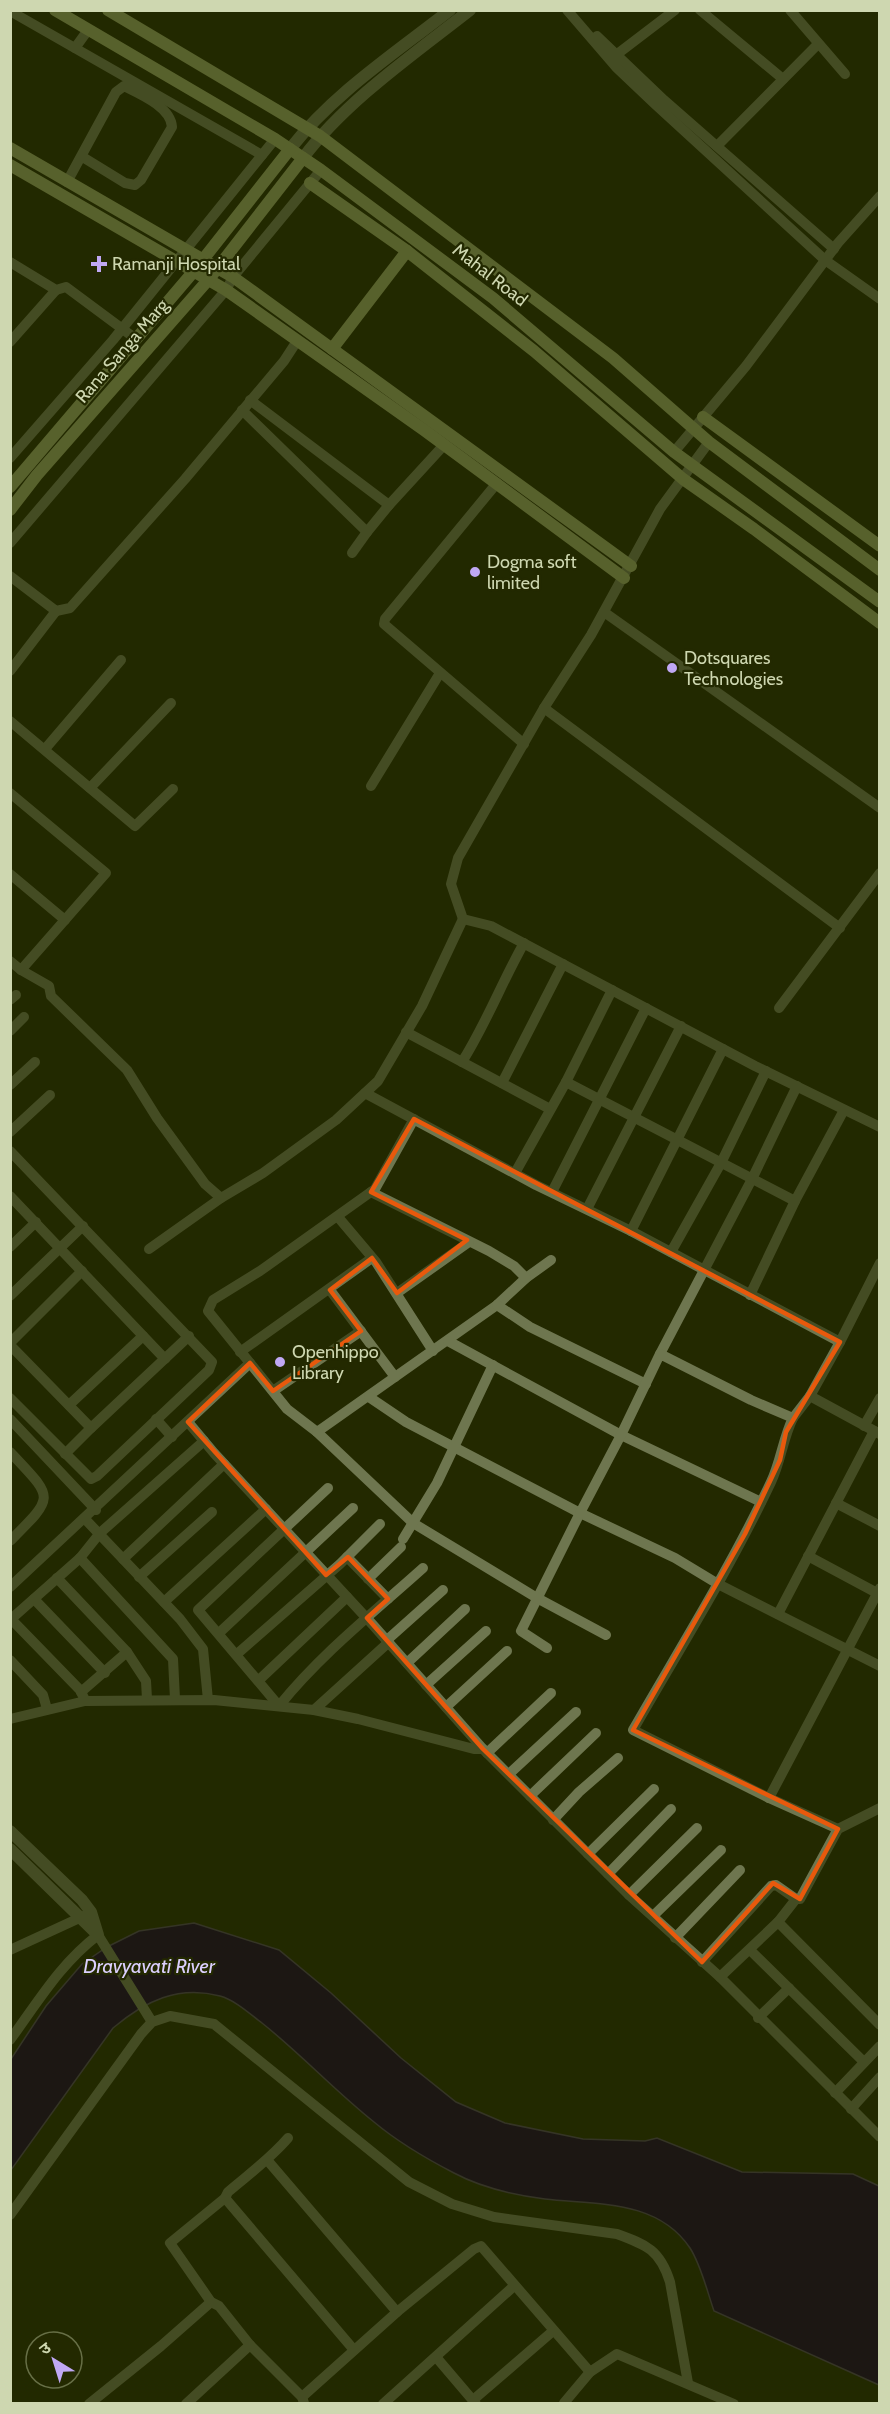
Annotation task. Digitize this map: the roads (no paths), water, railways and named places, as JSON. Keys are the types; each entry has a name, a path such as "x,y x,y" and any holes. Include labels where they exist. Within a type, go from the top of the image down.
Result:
{"main road":[{"name":"Mahal Road","path":"55,10 275,139 321,170 552,346 674,452 879,602"},
{"name":"Mahal Road","path":"108,10 320,136 613,358 710,442 879,570"},
{"path":"10,148 233,277 631,566"},
{"name":"Rana Sanga Marg","path":"10,487 194,271 290,149"},
{"name":"Rana Sanga Marg","path":"10,510 37,475 209,279 303,158"},
{"path":"10,165 226,290 497,483 624,578"},
{"path":"310,183 407,251 534,351 683,479 879,623"},
{"path":"332,349 407,251"},
{"path":"467,298 476,286"},
{"path":"703,417 879,546"}],"street":[{"path":"290,149 307,127 342,93 450,10"},
{"path":"303,158 320,136 400,65 470,10"},
{"path":"567,10 616,67 825,260 879,299"},
{"path":"576,10 594,33 616,55 834,249"},
{"path":"616,55 675,10"},
{"path":"700,10 783,79"},
{"path":"790,10 845,74"},
{"path":"10,11 75,48 126,82 171,119 172,127 141,180 135,184 125,183 81,156"},
{"path":"75,48 88,30"},
{"path":"717,146 818,44"},
{"path":"126,82 262,155"},
{"path":"67,182 116,92 126,82"},
{"path":"10,458 122,328 275,139"},
{"path":"10,543 226,290 233,277 321,170"},
{"path":"674,452 746,366 825,260 879,196"},
{"path":"10,262 56,290"},
{"path":"10,342 56,290 66,287 136,339"},
{"path":"10,671 56,611 70,609 284,361 297,341"},
{"path":"250,400 389,505"},
{"path":"242,410 367,532"},
{"path":"149,1249 221,1198 263,1173 336,1120 378,1080 422,1006 463,919 451,884 458,858 544,708 631,566 660,509 710,442"},
{"path":"352,553 389,505 444,445"},
{"path":"497,483 384,624 524,744"},
{"path":"10,576 56,611"},
{"path":"604,612 879,808"},
{"path":"45,750 121,660"},
{"path":"371,786 440,673"},
{"path":"90,788 171,703"},
{"path":"544,708 840,928"},
{"path":"10,721 135,826 173,789"},
{"path":"10,793 106,873 21,970"},
{"path":"780,1008 879,873"},
{"path":"10,874 65,920"},
{"path":"463,919 491,926 723,1049 879,1127"},
{"path":"462,1062 479,1035 501,984 524,943"},
{"path":"10,961 21,970 50,986 51,996 127,1070 157,1118 205,1184 221,1198"},
{"path":"502,1083 563,964"},
{"path":"515,1173 566,1082 612,990"},
{"path":"552,1192 646,1008"},
{"path":"10,1031 24,1017"},
{"path":"587,1209 681,1026"},
{"path":"406,1032 550,1109"},
{"path":"631,1231 723,1049"},
{"path":"10,1085 34,1062"},
{"path":"671,1252 721,1163 766,1071"},
{"path":"566,1082 795,1201"},
{"path":"546,1648 521,1631 660,1354 752,1179 797,1086"},
{"path":"365,1093 840,1342"},
{"path":"10,1132 50,1095"},
{"path":"750,1295 795,1201 844,1110"},
{"path":"414,1119 383,1176 371,1192 339,1217 213,1300 208,1311 287,1410 317,1432 413,1523 537,1598 606,1635"},
{"path":"10,1151 212,1362 208,1370 91,1479 10,1398"},
{"path":"371,1192 514,1266 526,1278"},
{"path":"10,1196 165,1359"},
{"path":"339,1217 397,1293 433,1351"},
{"path":"10,1247 36,1222"},
{"path":"10,1296 83,1226"},
{"path":"397,1293 469,1242"},
{"path":"240,1352 372,1258"},
{"path":"317,1432 497,1305 526,1278 551,1260"},
{"path":"838,1829 769,1798 633,1730 718,1584 780,1460 786,1432 793,1418 810,1396 840,1342 879,1263"},
{"path":"82,1271 10,1344 91,1428"},
{"path":"330,1290 395,1377"},
{"path":"497,1305 530,1327 646,1384"},
{"path":"273,1391 361,1331"},
{"path":"69,1405 143,1336"},
{"path":"65,1454 189,1336"},
{"path":"448,1341 621,1435 761,1502"},
{"path":"660,1354 751,1400 793,1418"},
{"path":"10,1587 96,1510 250,1363"},
{"path":"368,1579 402,1543 437,1483 494,1365"},
{"path":"810,1396 872,1430"},
{"path":"369,1397 406,1422 453,1447 580,1513 675,1558 718,1584 847,1651 876,1661"},
{"path":"778,1614 872,1430 879,1398"},
{"path":"10,1419 96,1510"},
{"path":"156,1419 172,1437"},
{"path":"188,1422 485,1751 629,1895 720,1977 758,2018 879,2137"},
{"path":"83,1697 11,1620 80,1558 100,1533 204,1441"},
{"path":"10,1452 41,1485 46,1497 42,1509 10,1541"},
{"path":"123,1559 224,1464"},
{"path":"279,1706 198,1610 328,1488"},
{"path":"836,1503 879,1526"},
{"path":"219,1633 353,1508"},
{"path":"164,1602 266,1509"},
{"path":"139,1578 212,1512"},
{"path":"85,1519 164,1602 203,1649 208,1700"},
{"path":"237,1654 347,1557 380,1524"},
{"path":"769,1798 878,1591 808,1556"},
{"path":"347,1557 388,1599"},
{"path":"80,1558 173,1659 175,1699"},
{"path":"279,1706 302,1678 423,1568"},
{"path":"57,1578 127,1652 146,1680 147,1699"},
{"path":"314,1710 442,1590"},
{"path":"259,1680 347,1597"},
{"path":"34,1599 105,1673"},
{"path":"407,1663 465,1609"},
{"path":"426,1685 486,1631"},
{"path":"446,1707 507,1651"},
{"path":"83,1697 127,1652"},
{"path":"10,1660 43,1695 47,1709"},
{"path":"485,1751 551,1693"},
{"path":"13,1715 47,1709 83,1697 208,1700 314,1710 485,1751"},
{"path":"509,1774 576,1712"},
{"path":"530,1796 596,1733"},
{"path":"553,1820 579,1792 618,1758"},
{"path":"588,1854 654,1789"},
{"path":"720,1977 778,1922 796,1899 800,1899 838,1829 879,1808"},
{"path":"609,1874 672,1809"},
{"path":"629,1895 697,1828"},
{"path":"10,1831 91,1912 98,1935 152,2022"},
{"path":"10,1849 79,1919 98,1935"},
{"path":"653,1916 721,1850"},
{"path":"675,1938 740,1870"},
{"path":"702,1962 771,1886 776,1885 796,1899"},
{"path":"10,1950 91,1912"},
{"path":"778,1922 879,2025"},
{"path":"10,2040 41,1993 68,1962 98,1935"},
{"path":"750,1950 864,2062"},
{"path":"758,2018 789,1988"},
{"path":"10,2215 152,2022 170,2016 214,2024 409,2182 452,2204 494,2217 617,2234 646,2246 660,2257 667,2274 688,2383"},
{"path":"835,2093 879,2046"},
{"path":"851,2109 878,2082"},
{"path":"288,2139 268,2160 261,2163 228,2192 225,2198 170,2243 211,2302 219,2306 250,2345 303,2400 397,2312 474,2249 481,2246 590,2372"},
{"path":"268,2160 397,2312"},
{"path":"225,2198 354,2350"},
{"path":"383,2403 397,2399 436,2357 514,2286"},
{"path":"89,2403 161,2346 211,2302"},
{"path":"436,2357 474,2402 553,2331"},
{"path":"186,2403 201,2399 250,2345"},
{"path":"564,2403 590,2372 617,2354 734,2403"}],"water":[{"name":"Dravyavati River","path":"194,1923 279,1950 331,1993 401,2058 456,2102 505,2123 583,2139 645,2141 657,2138 742,2172 853,2174 879,2186 879,2385 714,2311 701,2270 690,2248 676,2232 661,2221 624,2207 545,2199 498,2190 476,2183 423,2156 393,2137 360,2110 262,2023 237,2004 220,1996 205,1993 176,1994 150,2003 125,2018 113,2028 11,2170 11,2059 46,2006 82,1964 107,1947 139,1931"}],"place":[{"name":"Ramanji Hospital","path":"99,264"},
{"name":"Dogma soft limited","path":"475,572"},
{"name":"Dotsquares Technologies","path":"672,668"},
{"name":"Openhippo Library","path":"280,1362"}]}
